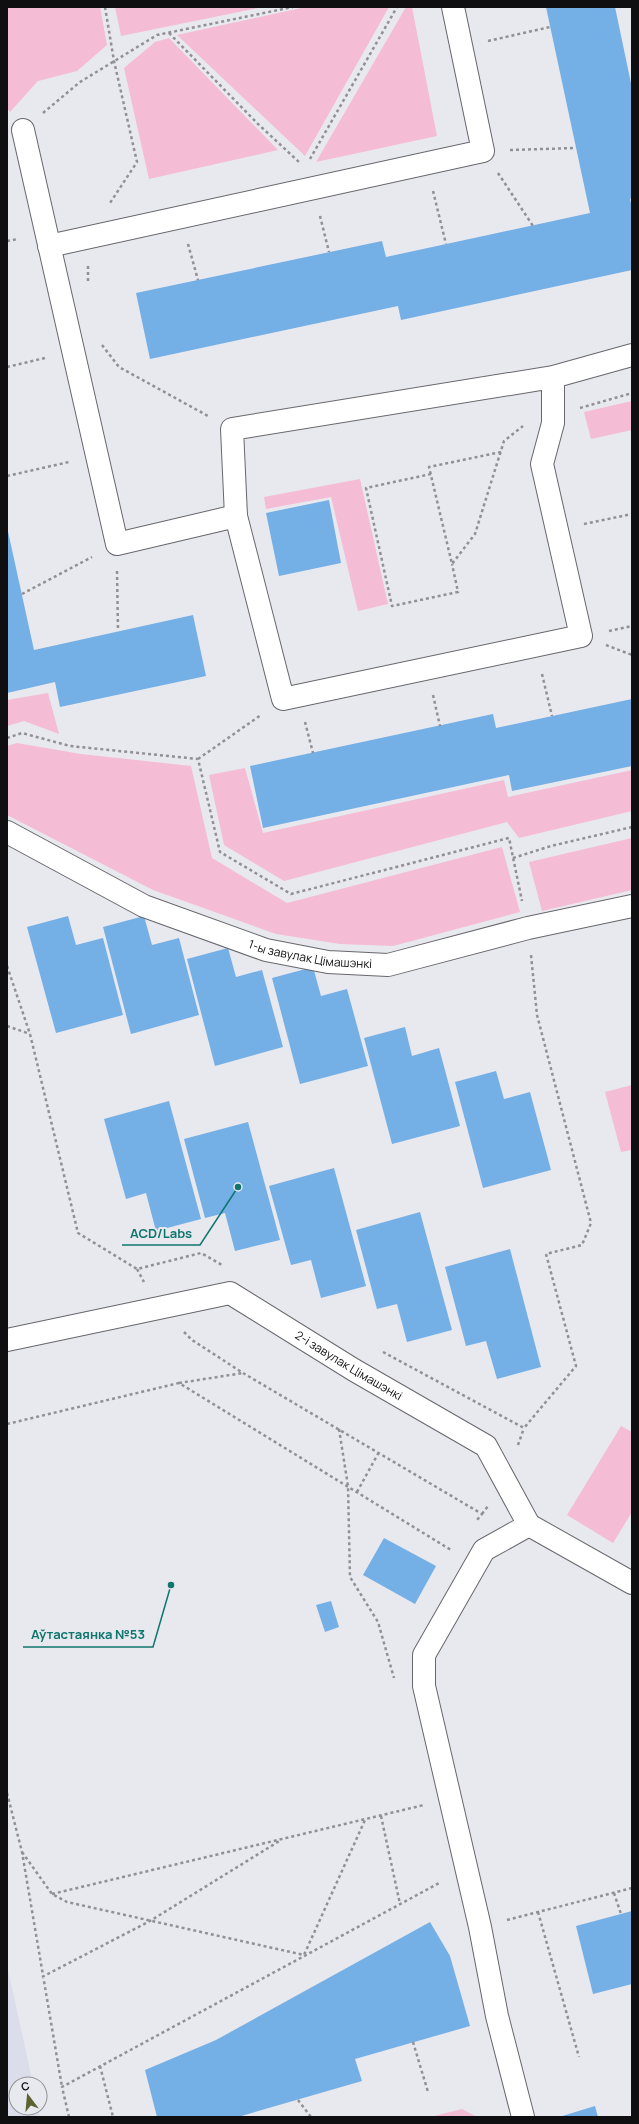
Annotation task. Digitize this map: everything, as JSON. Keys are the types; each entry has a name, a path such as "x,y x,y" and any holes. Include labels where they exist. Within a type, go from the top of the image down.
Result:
{"street":[{"path":"49,246 483,151 452,7"},
{"path":"23,130 117,544 236,516"},
{"path":"553,376 553,424 542,464 581,636 283,698 236,516 232,429 553,376 632,355"},
{"name":"1-ы завулак Цімашэнкі","path":"7,832 144,906 266,950 328,962 388,965 528,928 632,906"},
{"name":"2-і завулак Цімашэнкі","path":"7,1340 230,1293 354,1370 486,1446 529,1525"},
{"path":"523,2117 497,2016 480,1927 424,1686 424,1655 484,1550 529,1525 632,1583"}],"path":[{"path":"23,130 80,82 157,35 293,7"},
{"path":"305,168 397,7"},
{"path":"461,47 550,27"},
{"path":"169,32 258,124 305,168 314,188 329,252"},
{"path":"483,151 576,148"},
{"path":"483,151 533,226"},
{"path":"426,164 446,244"},
{"path":"182,217 198,280"},
{"path":"7,366 73,351"},
{"path":"430,474 366,488 392,606 458,592 429,467 501,452 475,534 452,564"},
{"path":"7,476 97,456"},
{"path":"557,530 632,514"},
{"path":"22,594 117,544 118,631"},
{"path":"536,646 552,716"},
{"path":"7,738 22,733 70,746 198,760 283,698"},
{"path":"198,760 220,852 291,894 509,838 528,928 537,1015 591,1223 582,1245 546,1254 576,1366 524,1428 376,1348"},
{"path":"513,858 551,846 632,827"},
{"path":"7,966 30,1034 78,1233 137,1269 158,1308 192,1340 244,1373 482,1514 473,1526"},
{"path":"7,1026 30,1034"},
{"path":"137,1269 201,1253 229,1268"},
{"path":"7,1424 179,1383 244,1373"},
{"path":"179,1383 454,1552"},
{"path":"339,1429 348,1486 350,1577 378,1622 394,1679"},
{"path":"357,1492 379,1452"},
{"path":"7,1793 22,1852 42,1977 69,2117"},
{"path":"52,1894 430,1804"},
{"path":"381,1816 400,1904"},
{"path":"304,1955 365,1820"},
{"path":"42,1977 150,1921 284,1838"},
{"path":"22,1852 52,1894 67,1902 304,1955"},
{"path":"62,2087 442,1881"},
{"path":"480,1927 632,1888"},
{"path":"614,1893 621,1914"},
{"path":"538,1912 579,2057"},
{"path":"413,2042 428,2092"},
{"path":"100,2066 113,2117"},
{"path":"298,2100 311,2117"}],"shaded area":[{"path":"7,7 100,7 107,45 77,71 38,81 10,112 7,108"},
{"path":"115,7 263,7 121,36"},
{"path":"306,7 389,7 305,156 177,35"},
{"path":"406,7 412,7 437,136 316,162"},
{"path":"169,38 278,150 149,179 124,68 155,42"},
{"path":"632,401 632,430 591,439 584,412"},
{"path":"360,479 388,604 358,611 331,497 266,509 264,497"},
{"path":"48,693 59,734 24,721 7,726 7,700"},
{"path":"17,743 81,754 191,766 212,858 287,903 502,847 520,912 393,946 340,944 276,934 153,890 7,815 7,746"},
{"path":"245,768 263,833 504,780 508,797 632,770 632,811 519,838 507,822 284,881 224,845 209,775"},
{"path":"632,838 632,890 542,911 529,862"},
{"path":"632,1085 632,1150 621,1152 605,1092"},
{"path":"621,1426 632,1432 632,1512 613,1543 567,1515"},
{"path":"7,1965 31,2076 8,2076 8,2116 40,2117 7,2117"},
{"path":"462,2109 477,2117 430,2117"}],"building":[{"path":"546,7 615,7 632,88 632,198 630,199 632,207 632,270 401,320 398,306 150,359 136,293 382,241 386,257 590,213"},
{"path":"329,500 341,563 279,576 266,513"},
{"path":"7,527 34,650 193,615 206,676 60,707 55,682 7,693"},
{"path":"632,699 632,766 512,791 509,775 263,828 250,766 493,714 496,728"},
{"path":"68,916 76,945 103,938 123,1015 56,1033 27,927"},
{"path":"144,916 152,945 179,938 199,1015 131,1034 103,927"},
{"path":"228,948 236,977 262,970 283,1047 215,1066 187,959"},
{"path":"313,967 321,996 347,989 368,1066 300,1084 272,978"},
{"path":"405,1027 412,1056 439,1048 460,1126 392,1144 364,1038"},
{"path":"496,1071 504,1099 530,1092 551,1170 483,1188 455,1082"},
{"path":"169,1101 201,1219 156,1231 146,1193 126,1199 104,1119"},
{"path":"248,1122 280,1240 235,1251 225,1213 205,1218 184,1139"},
{"path":"334,1168 366,1286 321,1298 311,1260 291,1265 269,1186"},
{"path":"420,1212 452,1330 407,1342 397,1304 377,1309 356,1230"},
{"path":"510,1249 541,1367 497,1379 486,1341 466,1346 445,1267"},
{"path":"384,1538 436,1566 415,1604 363,1575"},
{"path":"331,1601 339,1627 325,1632 316,1605"},
{"path":"632,1911 632,1984 593,1994 576,1926"},
{"path":"430,1922 450,1956 470,2026 355,2059 362,2081 238,2117 157,2117 145,2070 216,2040"},
{"path":"595,2106 598,2117 559,2117"}],"place":[{"name":"ACD/Labs","path":"238,1187"},
{"name":"Аўтастаянка №53","path":"171,1585"}]}
